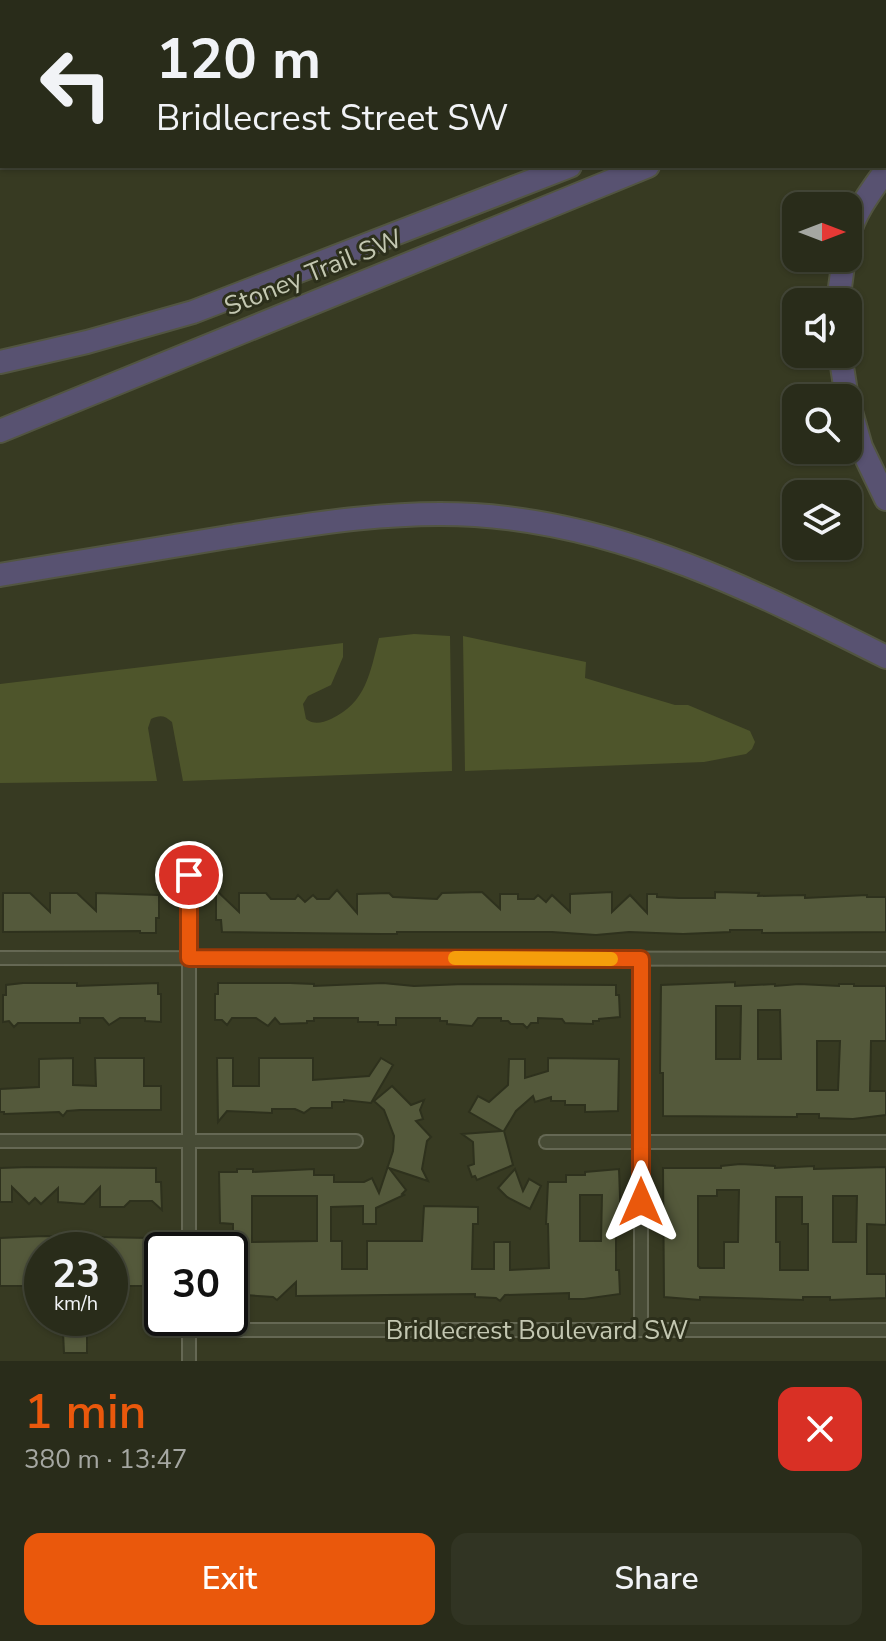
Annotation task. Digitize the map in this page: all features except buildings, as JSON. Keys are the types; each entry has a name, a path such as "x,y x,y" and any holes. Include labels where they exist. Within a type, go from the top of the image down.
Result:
{"highway":[{"path":"0,362 87,342 193,312 565,168"},
{"name":"Stoney Trail SW","path":"0,431 643,168"},
{"path":"862,205 886,170"},
{"path":"862,449 886,499"},
{"path":"0,575 334,520 476,515 547,525 617,540 682,563 790,610 886,657"}],"street":[{"path":"189,875 189,1232"},
{"path":"0,958 886,959"},
{"path":"641,959 641,1330"},
{"path":"0,1141 356,1141"},
{"path":"546,1142 886,1142"},
{"name":"Bridlecrest Boulevard SW","path":"248,1325 886,1330"},
{"path":"189,1336 189,1361"}],"shaded area":[{"path":"414,634 450,636 452,771 183,781 172,722 159,716 151,719 148,728 157,781 0,783 0,684 343,643 343,657 331,685 308,696 303,704 306,719 318,723 343,712 359,696 369,675 379,638"},
{"path":"463,636 586,662 585,678 675,705 688,705 750,731 755,742 746,754 704,762 465,771"}],"slow traffic":[{"path":"455,958 611,959"}],"route":[{"path":"189,875 189,958 641,959 641,1202"}]}
